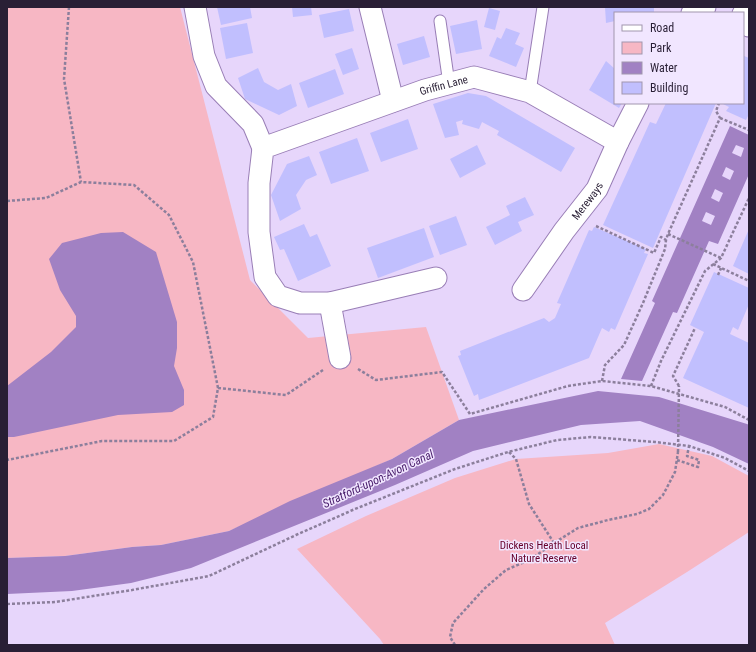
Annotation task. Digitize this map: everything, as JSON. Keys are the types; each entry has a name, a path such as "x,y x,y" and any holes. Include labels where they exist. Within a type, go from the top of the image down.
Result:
{"street":[{"path":"195,7 204,56 216,86 253,124 263,148 259,183 259,232 265,277 278,296 300,303 330,303 436,278"},
{"path":"370,7 393,101"},
{"path":"694,12 705,7"},
{"path":"744,18 745,22 749,26"},
{"name":"Griffin Lane","path":"263,148 425,90 474,77 530,92 618,142"},
{"name":"Mereways","path":"523,290 564,231 597,188 637,104"},
{"path":"330,303 340,358"}],"lane":[{"path":"530,92 543,7"},
{"path":"440,21 449,84"}],"path":[{"path":"69,7 64,79 81,182"},
{"path":"719,104 716,111 720,118 749,130"},
{"path":"602,380 605,365 624,345 637,317 665,249 668,234 720,118"},
{"path":"7,201 46,198 81,182 134,185 169,215 193,262 218,388 213,417 174,441 102,441 7,460"},
{"path":"651,386 705,271 721,258 749,198"},
{"path":"596,226 654,253 661,238 666,240"},
{"path":"668,234 721,258"},
{"path":"713,264 749,282"},
{"path":"718,275 721,268"},
{"path":"455,645 450,637 453,623 484,589 506,570 531,559 578,528 637,514 649,509 664,494 675,472 678,452 679,386 673,376 695,328"},
{"path":"218,388 286,395 340,358 376,380 442,372 470,414 568,386 602,380 651,386 725,407 749,420"},
{"path":"7,604 55,602 209,576 355,509 455,469 508,452 557,440 591,438 689,446 725,458 749,471"},
{"path":"677,460 698,467 698,460 687,456 689,446"},
{"path":"508,452 516,459 529,504 554,543"}],"green space":[{"path":"7,7 180,7 250,280 308,338 426,327 459,420 392,459 229,531 161,545 132,547 65,556 7,558"},
{"name":"Dickens Heath Local Nature Reserve","path":"659,444 712,456 749,476 749,532 605,623 615,645 384,645 297,549 366,516 455,478 516,459 608,453"}],"water":[{"path":"730,126 749,135 749,174 718,244 709,241 677,313 673,312 642,381 621,379 655,303 652,301","holes":["736,145 744,148 741,157 732,153","726,167 734,171 730,180 722,176","715,189 723,193 719,202 711,198","706,212 715,216 711,225 702,221"]},
{"path":"123,232 156,252 177,322 177,348 174,366 184,390 184,405 172,412 118,415 14,437 7,437 7,386 51,352 76,327 76,316 60,290 49,259 62,243 101,233"},
{"name":"Stratford-upon-Avon Canal","path":"598,391 659,397 747,424 749,425 749,464 713,447 640,421 581,425 473,451 395,485 191,568 131,583 72,591 7,594 7,558 65,556 132,547 161,545 229,531 290,501 392,459 459,420"}],"building":[{"path":"217,7 250,7 252,18 221,25"},
{"path":"292,7 311,7 312,15 293,17"},
{"path":"605,7 654,7 654,12 614,12 614,21 606,23"},
{"path":"489,8 500,11 495,30 484,27"},
{"path":"349,9 354,31 324,38 319,15"},
{"path":"477,20 482,49 456,54 450,26"},
{"path":"247,23 253,53 226,59 220,28"},
{"path":"506,28 520,33 515,44 524,48 516,67 489,56 497,37 501,39"},
{"path":"424,36 430,57 403,65 397,44"},
{"path":"352,48 359,69 343,75 335,54"},
{"path":"744,56 749,58 749,116 746,120 726,111 729,107 723,104 744,104"},
{"path":"606,61 614,68 614,104 621,104 619,108 589,90"},
{"path":"258,68 264,82 278,90 291,84 297,106 279,115 245,99 238,78"},
{"path":"335,69 344,94 308,108 299,83"},
{"path":"468,93 486,96 575,148 561,172 497,135 499,131 482,122 479,129 462,124 463,120 456,122 459,135 445,138 433,104"},
{"path":"666,104 716,104 653,248 603,225 650,122 656,124"},
{"path":"408,119 418,149 381,162 370,133"},
{"path":"357,138 369,171 331,184 319,152"},
{"path":"477,145 486,164 460,178 450,159"},
{"path":"309,156 317,175 306,180 296,195 301,209 280,221 271,195 287,164"},
{"path":"525,197 534,215 518,222 522,231 495,245 486,227 510,215 506,206"},
{"path":"456,216 467,245 440,255 429,226"},
{"path":"304,224 310,237 317,234 331,266 298,281 284,249 280,250 274,237"},
{"path":"594,227 646,249 644,253 648,254 615,330 611,328 609,332 602,328 589,358 479,400 478,394 474,396 458,356 461,355 460,351 544,318 549,322 555,318 561,304 557,303 589,230 592,231"},
{"path":"424,228 434,257 378,278 367,248"},
{"path":"749,229 749,274 733,266"},
{"path":"714,272 749,288 749,304 738,330 733,327 730,334 749,343 749,408 683,378 704,332 690,325"}]}
